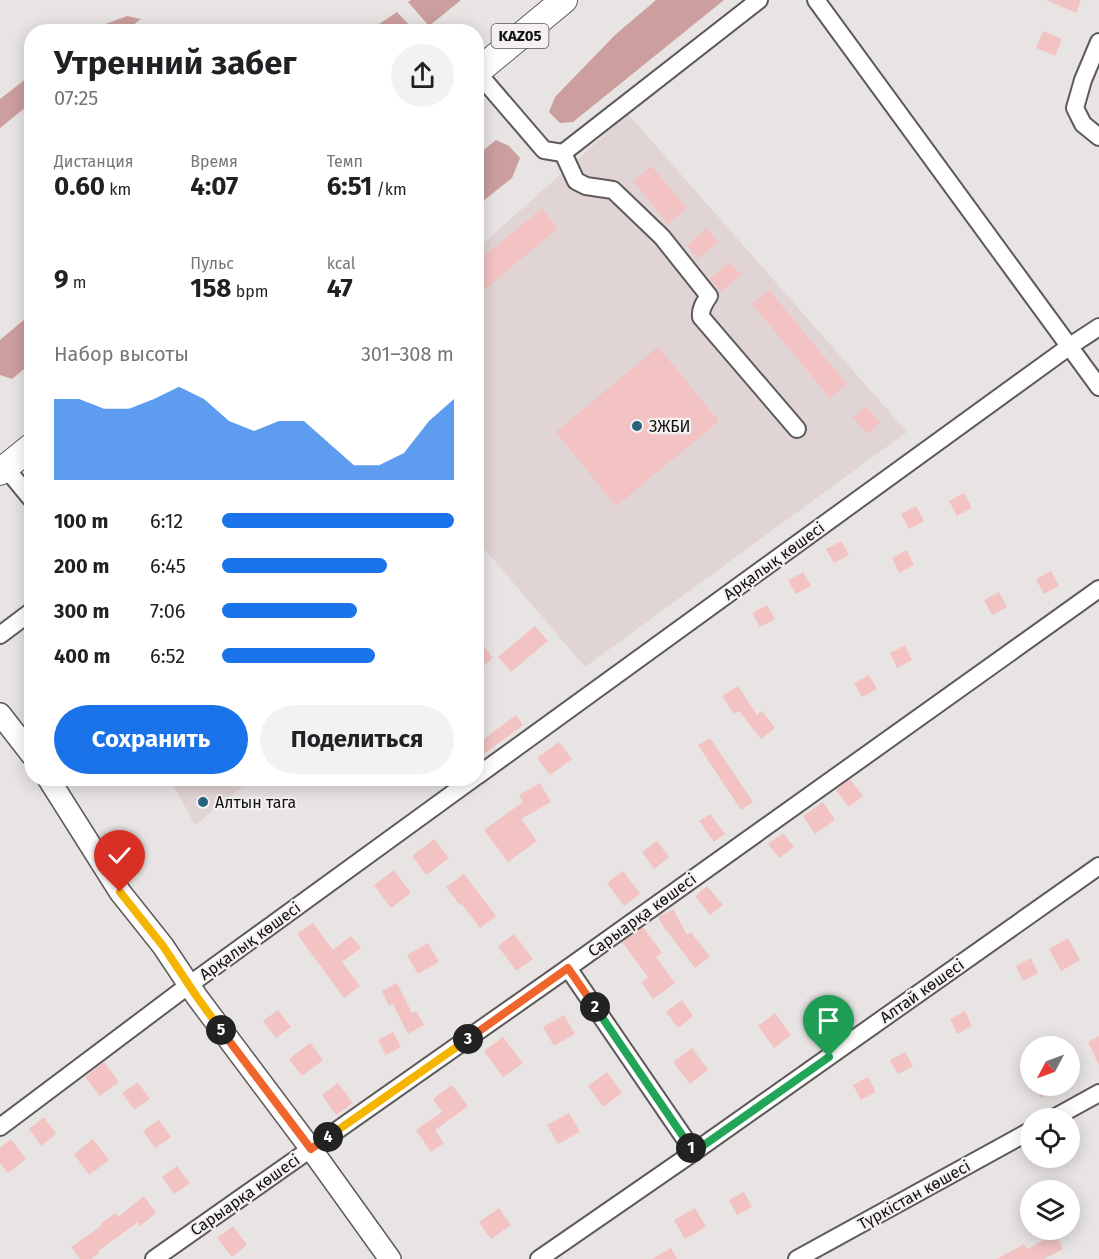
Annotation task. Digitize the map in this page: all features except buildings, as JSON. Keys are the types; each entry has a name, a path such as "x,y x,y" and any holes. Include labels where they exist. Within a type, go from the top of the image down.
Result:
{"highway":[{"name":"KАZ05","path":"484,66 564,0"},
{"path":"3,470 24,453"}],"main road":[{"path":"0,714 24,745"},
{"path":"53,786 120,892 163,946 189,985 390,1259"}],"street":[{"path":"484,80 544,150 563,153 759,0"},
{"path":"816,0 1099,387"},
{"path":"1099,42 1083,80 1076,108 1083,124 1099,137"},
{"path":"563,153 576,181 597,189 613,190 662,237 709,296 703,305 701,317 797,429"},
{"name":"Арқалық көшесі","path":"484,771 1099,327"},
{"path":"3,470 24,492"},
{"name":"Сарыарқа көшесі","path":"154,1259 568,968 1099,589"},
{"path":"0,635 24,617"},
{"name":"Арқалық көшесі","path":"0,1128 189,985 464,786"},
{"name":"Алтай көшесі","path":"539,1259 1099,866"},
{"path":"568,968 694,1152"},
{"path":"1072,1108 1099,1093"},
{"name":"Түркістан көшесі","path":"797,1259 1020,1136"}],"shaded area":[{"path":"411,0 461,0 431,24 427,24 408,2"},
{"path":"656,0 724,0 573,122 560,123 549,112 555,97 615,35"},
{"path":"397,12 408,24 379,24"},
{"path":"127,16 141,19 134,24 106,24"},
{"path":"24,80 24,109 0,128 0,99"},
{"path":"628,114 907,432 585,667 484,548 484,243"},
{"path":"496,140 509,146 520,158 512,178 484,200 484,149"},
{"path":"24,320 24,369 12,379 0,375 0,340"},
{"name":"Алтын тага","path":"174,786 243,786 195,825"}],"place":[{"name":"ЗЖБИ","path":"637,426"},
{"name":"Алтын тага","path":"203,802"}],"route":[{"path":"120,892 163,946 197,997 311,1149 568,968 694,1152 829,1057"}]}
